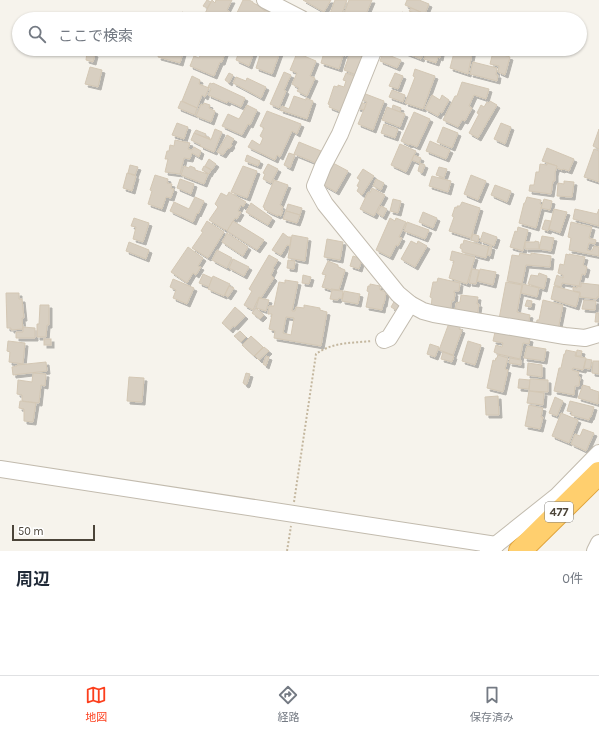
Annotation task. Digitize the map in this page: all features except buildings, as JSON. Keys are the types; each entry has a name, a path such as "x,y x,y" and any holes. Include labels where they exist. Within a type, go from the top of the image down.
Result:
{"highway":[{"name":"477","path":"520,551 599,473"}],"street":[{"path":"265,0 288,12"},
{"path":"371,56 340,134 323,166 315,186 325,204 398,294 410,304 423,311 434,314 565,336 586,338 599,334"},
{"path":"384,340 389,338 410,304"},
{"path":"0,470 293,514 492,548 557,496 599,454"},
{"path":"595,551 599,543"}],"path":[{"path":"287,551 316,354 322,350 342,344 384,340"}]}
